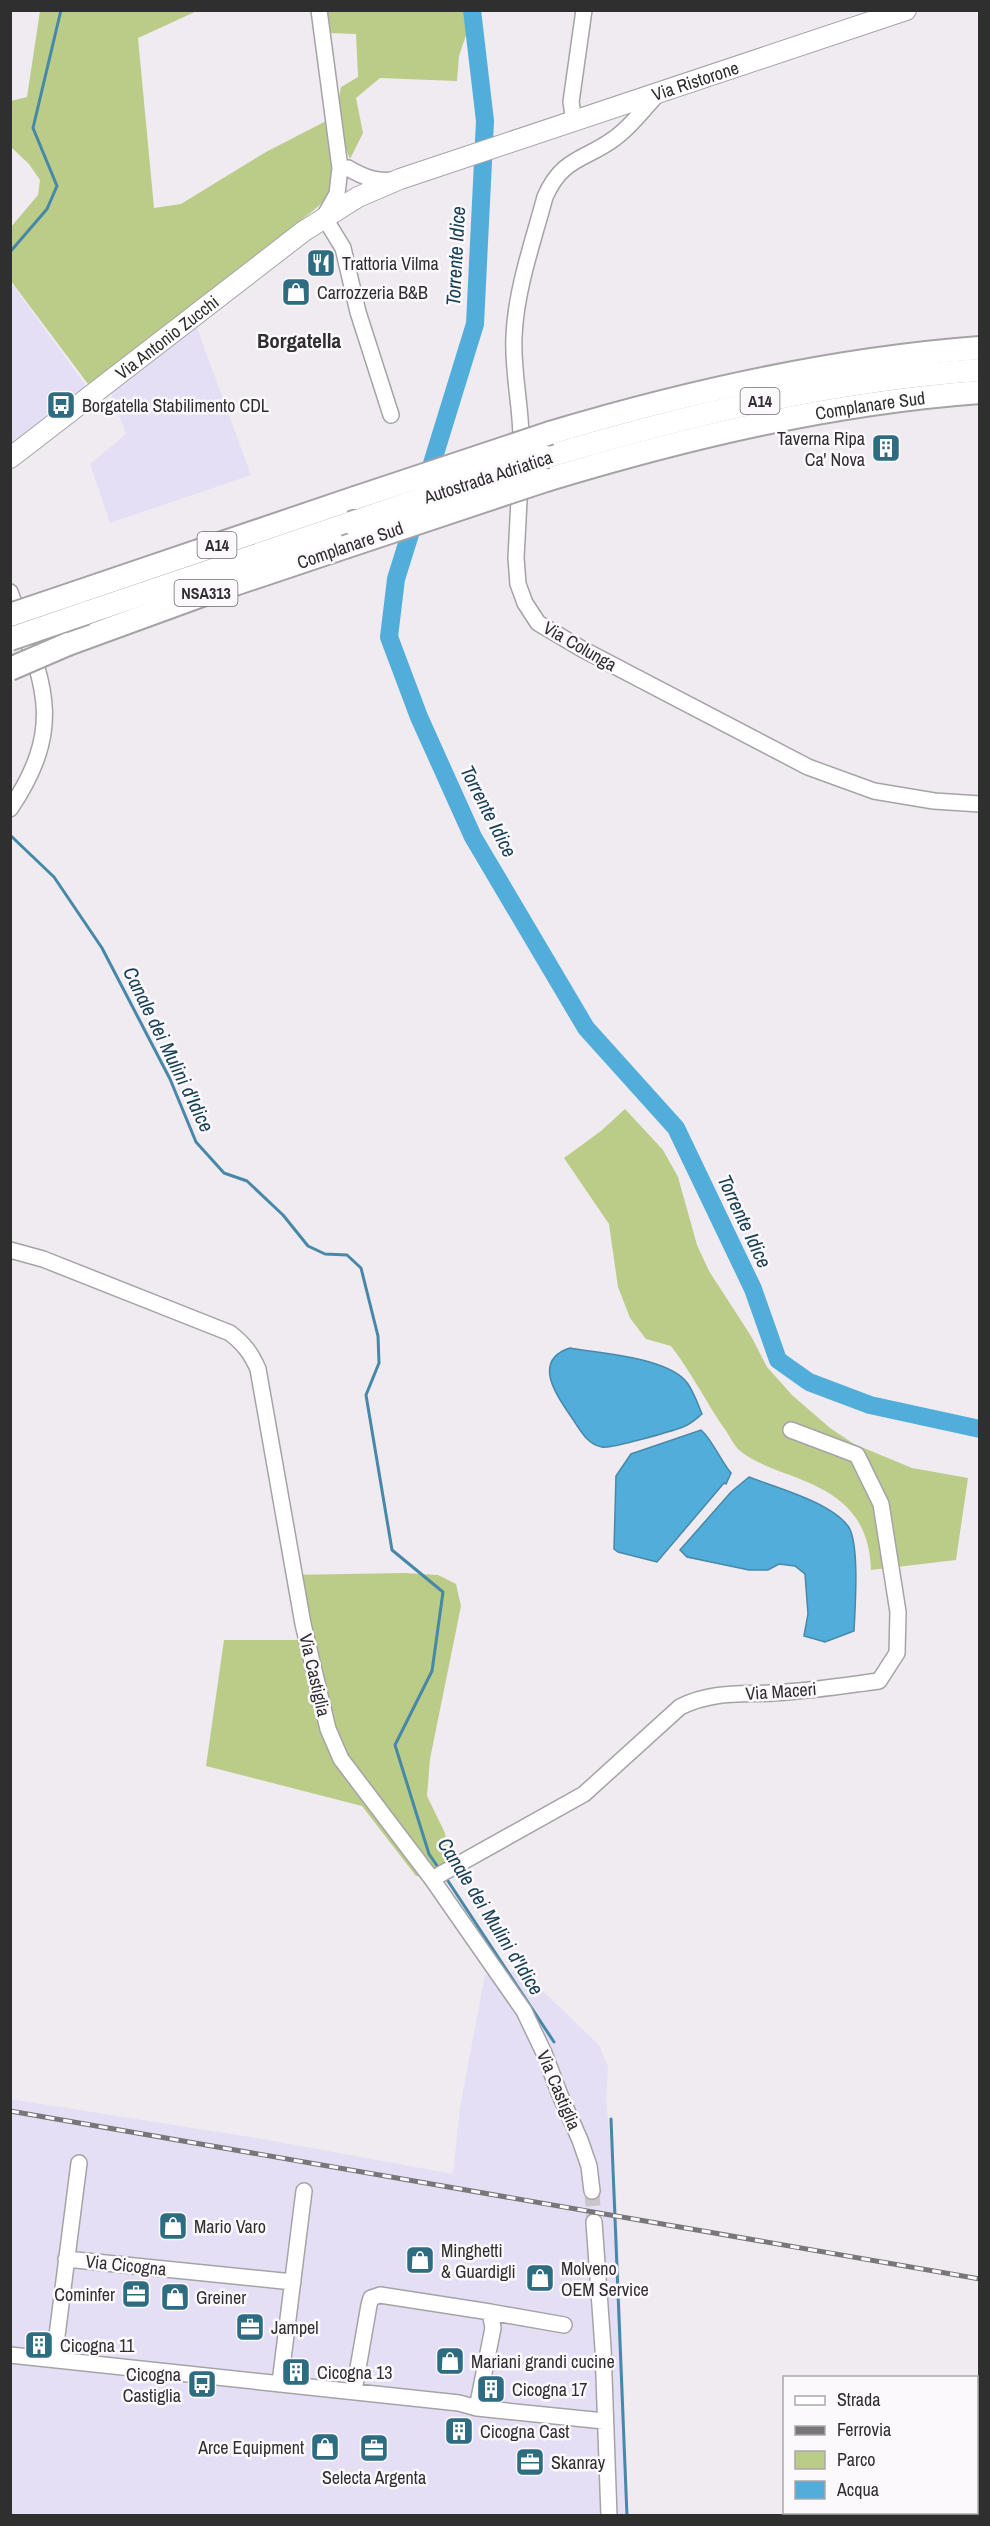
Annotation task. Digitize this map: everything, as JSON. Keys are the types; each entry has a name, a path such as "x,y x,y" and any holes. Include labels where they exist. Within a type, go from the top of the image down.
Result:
{"highway":[{"name":"Autostrada Adriatica","path":"10,615 550,433 682,395 751,380 856,363 980,348"},
{"name":"Autostrada Adriatica","path":"10,639 546,457 684,418 751,402 831,388 980,370"},
{"name":"Complanare Sud","path":"10,669 68,644 195,597 546,480 674,443 749,425 895,401 980,392"}],"main road":[{"name":"Via Ristorone","path":"485,151 565,124 625,111 661,92 906,10"},
{"name":"Via Antonio Zucchi","path":"10,458 324,217 358,197 402,178 485,151"}],"street":[{"name":"Via Antonio Zucchi","path":"319,10 347,188 358,197"},
{"path":"565,124 571,102 584,10"},
{"path":"617,137 625,111"},
{"name":"Via Colunga","path":"625,111 617,137 572,162 550,185 519,292 514,337 522,429 516,558 518,584 525,603 538,623 582,649 808,767 874,791 934,801 980,804"},
{"name":"Via Antonio Zucchi","path":"342,164 368,178 383,181 402,178"},
{"name":"Via Antonio Zucchi","path":"324,217 337,194 342,164"},
{"path":"324,217 343,248 358,312 391,415"},
{"path":"10,592 37,670 46,716 38,761 24,789 10,809"},
{"name":"Via Castiglia","path":"10,1250 43,1259 230,1333 243,1343 250,1353 258,1369 303,1624 328,1729 341,1759 439,1875 524,2011 580,2140 589,2166 592,2191"},
{"name":"Via Maceri","path":"439,1875 584,1794 680,1707 699,1698 717,1695 784,1693 879,1681 897,1653 898,1612 881,1504 857,1455 791,1430"},
{"name":"Via Cicogna","path":"54,2359 79,2163"},
{"path":"280,2383 304,2191"},
{"path":"594,2222 603,2348 609,2516"},
{"name":"Via Cicogna","path":"66,2259 293,2282"},
{"path":"354,2391 371,2298 380,2295 564,2325"},
{"path":"477,2408 493,2328 490,2312"},
{"path":"10,2355 354,2391 459,2403 477,2408 604,2421"}],"shaded area":[{"path":"10,281 89,390 10,447"},
{"path":"196,325 251,475 110,523 90,464 126,434 111,393"},
{"path":"521,1970 599,2045 608,2067 606,2100 617,2204 625,2413 625,2515 11,2515 10,2099 268,2140 453,2174 460,2107 485,1975"}],"green space":[{"path":"40,11 197,11 138,38 154,208 181,204 266,152 326,121 336,188 328,192 325,201 91,388 11,281 11,227 38,195 40,180 29,164 11,147 11,101 27,97"},
{"path":"325,11 464,11 467,32 459,56 457,81 380,78 356,98 363,133 350,159 343,141 338,106 341,87 358,77 356,34 329,33"},
{"path":"625,1109 663,1150 678,1177 697,1245 709,1271 751,1336 767,1367 792,1395 830,1428 854,1444 912,1468 968,1478 956,1560 871,1570 864,1532 846,1506 819,1487 761,1463 739,1450 671,1346 646,1339 630,1318 618,1287 609,1224 564,1158 601,1131"},
{"path":"404,1573 438,1575 456,1584 461,1606 430,1759 427,1796 444,1831 455,1866 437,1878 416,1876 362,1806 206,1766 224,1640 302,1640 290,1575"}],"water":[{"path":"570,1348 634,1358 666,1368 679,1375 688,1384 702,1414 686,1426 642,1439 608,1447 592,1443 580,1430 559,1398 550,1379 552,1361"},
{"path":"701,1430 731,1473 726,1484 724,1483 657,1562 618,1552 614,1549 616,1476 631,1454"},
{"path":"749,1477 816,1503 840,1517 848,1526 852,1534 855,1560 854,1631 825,1642 804,1636 808,1614 805,1574 795,1566 779,1564 768,1570 749,1570 687,1557 680,1550 731,1492"}],"waterway":[{"name":"Canale dei Mulini d'Idice","path":"10,252 47,209 57,186 33,128 61,10"},
{"name":"Torrente Idice","path":"426,483 475,324 485,121 472,10"},
{"name":"Torrente Idice","path":"416,515 396,579 389,637 419,717 473,837 586,1028 676,1128 753,1289 778,1360 809,1382 870,1405 980,1429"},
{"name":"Canale dei Mulini d'Idice","path":"10,835 54,877 102,948 170,1079 196,1142 224,1173 247,1181 283,1215 308,1246 325,1254 347,1255 361,1268 378,1336 379,1363 366,1395 392,1550 443,1592 432,1671 395,1745 429,1854 440,1870"},
{"name":"Canale dei Mulini d'Idice","path":"446,1878 554,2042"},
{"name":"Canale dei Mulini d'Idice","path":"611,2119 627,2516"}],"tunnel":[{"path":"592,2191 594,2222"}],"railway":[{"path":"10,2111 980,2279"}],"place":[{"name":"Trattoria Vilma","path":"321,263"},
{"name":"Carrozzeria B&B","path":"296,292"},
{"name":"Borgatella Stabilimento CDL","path":"61,405"},
{"name":"Taverna Ripa Ca' Nova","path":"886,448"},
{"name":"Mario Varo","path":"173,2226"},
{"name":"Minghetti & Guardigli","path":"420,2260"},
{"name":"Molveno OEM Service","path":"540,2278"},
{"name":"Cominfer","path":"136,2294"},
{"name":"Greiner","path":"175,2297"},
{"name":"Jampel","path":"250,2327"},
{"name":"Cicogna 11","path":"39,2345"},
{"name":"Mariani grandi cucine","path":"450,2361"},
{"name":"Cicogna 13","path":"296,2372"},
{"name":"Cicogna Castiglia","path":"202,2384"},
{"name":"Cicogna 17","path":"491,2389"},
{"name":"Cicogna Cast","path":"459,2431"},
{"name":"Arce Equipment","path":"325,2447"},
{"name":"Selecta Argenta","path":"374,2448"},
{"name":"Skanray","path":"530,2462"}],"district":[{"name":"Borgatella","path":"299,340"}]}
